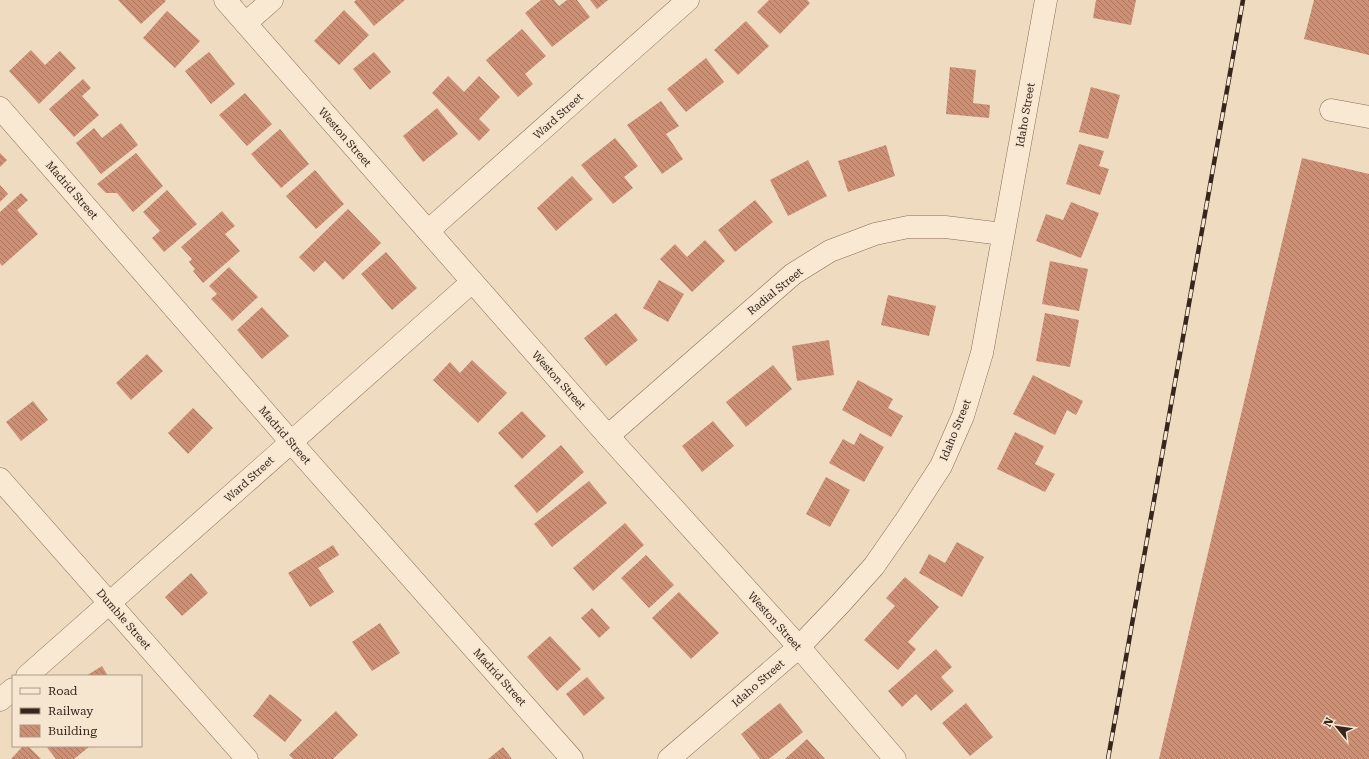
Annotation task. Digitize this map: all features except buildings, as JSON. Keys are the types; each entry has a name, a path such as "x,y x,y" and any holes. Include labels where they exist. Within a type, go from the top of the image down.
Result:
{"street":[{"name":"Weston Street","path":"225,0 608,436 799,647 895,759"},
{"path":"246,23 272,0"},
{"name":"Ward Street","path":"428,231 688,0"},
{"name":"Idaho Street","path":"669,759 799,647 874,566 941,466 963,416 982,353 1046,0"},
{"name":"Madrid Street","path":"0,108 290,442 572,759"},
{"path":"1331,110 1369,117"},
{"name":"Radial Street","path":"608,436 793,274 830,252 875,234 908,227 945,227 1003,234"},
{"name":"Ward Street","path":"28,675 472,282"},
{"name":"Dumble Street","path":"0,479 247,759"},
{"path":"0,700 12,689"}],"railway":[{"path":"1108,759 1243,0"}]}
